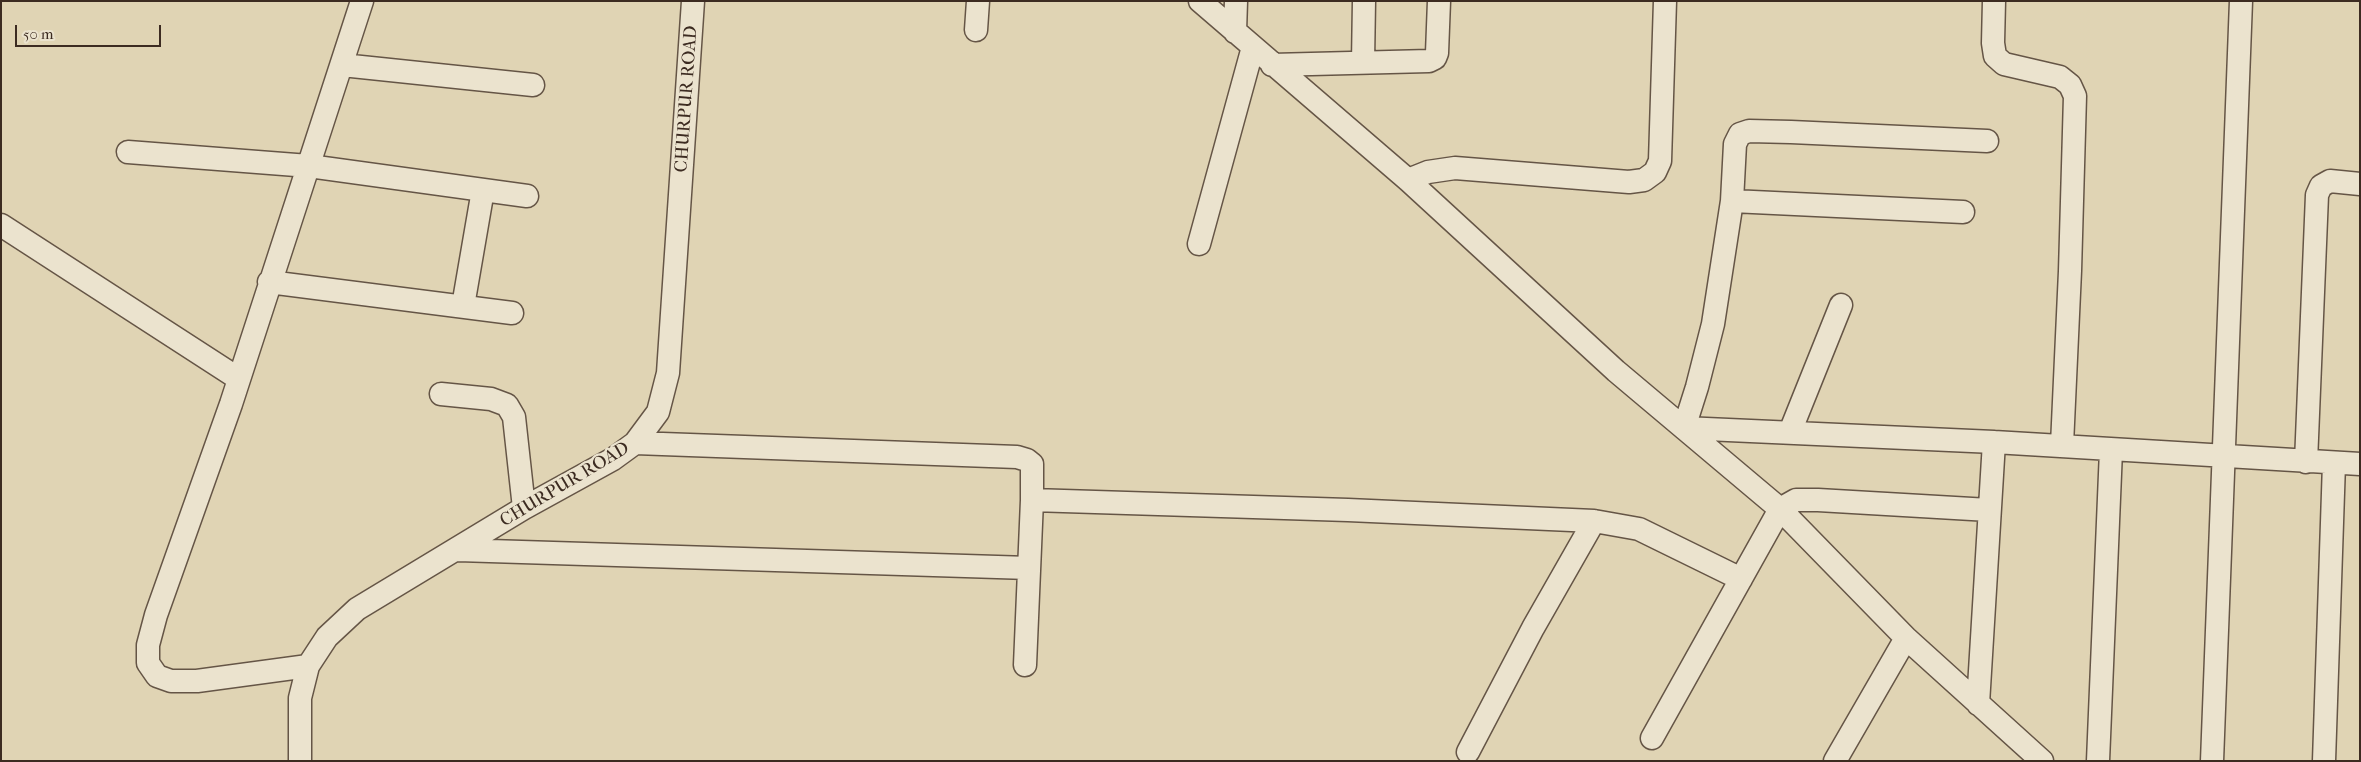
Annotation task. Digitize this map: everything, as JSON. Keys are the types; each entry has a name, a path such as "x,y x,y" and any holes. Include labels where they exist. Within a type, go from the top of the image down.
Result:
{"street":[{"path":"308,666 197,681 171,681 157,676 148,663 148,645 156,615 239,379 362,1"},
{"name":"CHURPUR ROAD","path":"300,761 300,698 308,666 327,637 358,609 458,550 524,508 613,459 635,443 658,412 668,373 693,1"},
{"path":"976,30 978,1"},
{"path":"1200,1 1252,48 1408,180 1616,371 1780,508 1906,638 2042,761"},
{"path":"1235,32 1236,1"},
{"path":"1363,62 1364,1"},
{"path":"1272,65 1429,61 1437,53 1439,1"},
{"path":"1408,180 1428,172 1455,168 1629,182 1644,180 1655,172 1660,162 1665,1"},
{"path":"1994,1 1993,43 1996,56 2004,64 2060,77 2070,86 2075,96 2070,271 2062,445"},
{"path":"2212,761 2241,1"},
{"path":"1199,244 1252,48"},
{"path":"342,65 533,85"},
{"path":"1684,428 1697,387 1713,324 1732,201 1735,144 1740,134 1749,131 1987,141"},
{"path":"128,152 309,166 527,196"},
{"path":"2306,462 2317,196 2321,186 2330,181 2360,184"},
{"path":"463,306 483,190"},
{"path":"1732,201 1963,212"},
{"path":"1,225 239,379"},
{"path":"269,282 512,313"},
{"path":"1790,432 1841,305"},
{"path":"441,394 492,398 507,405 514,417 524,508"},
{"path":"1684,428 2062,445 2111,450 2360,464"},
{"path":"1978,704 1994,442"},
{"path":"635,443 1022,458 1032,464 1025,665"},
{"path":"2098,761 2111,450"},
{"path":"2324,761 2334,464"},
{"path":"1032,500 1348,510 1594,522 1639,529 1741,579"},
{"path":"1652,738 1780,508 1796,500 1818,500 1989,510"},
{"path":"1468,752 1533,628 1594,522"},
{"path":"458,550 1029,568"},
{"path":"1835,761 1906,638"}]}
